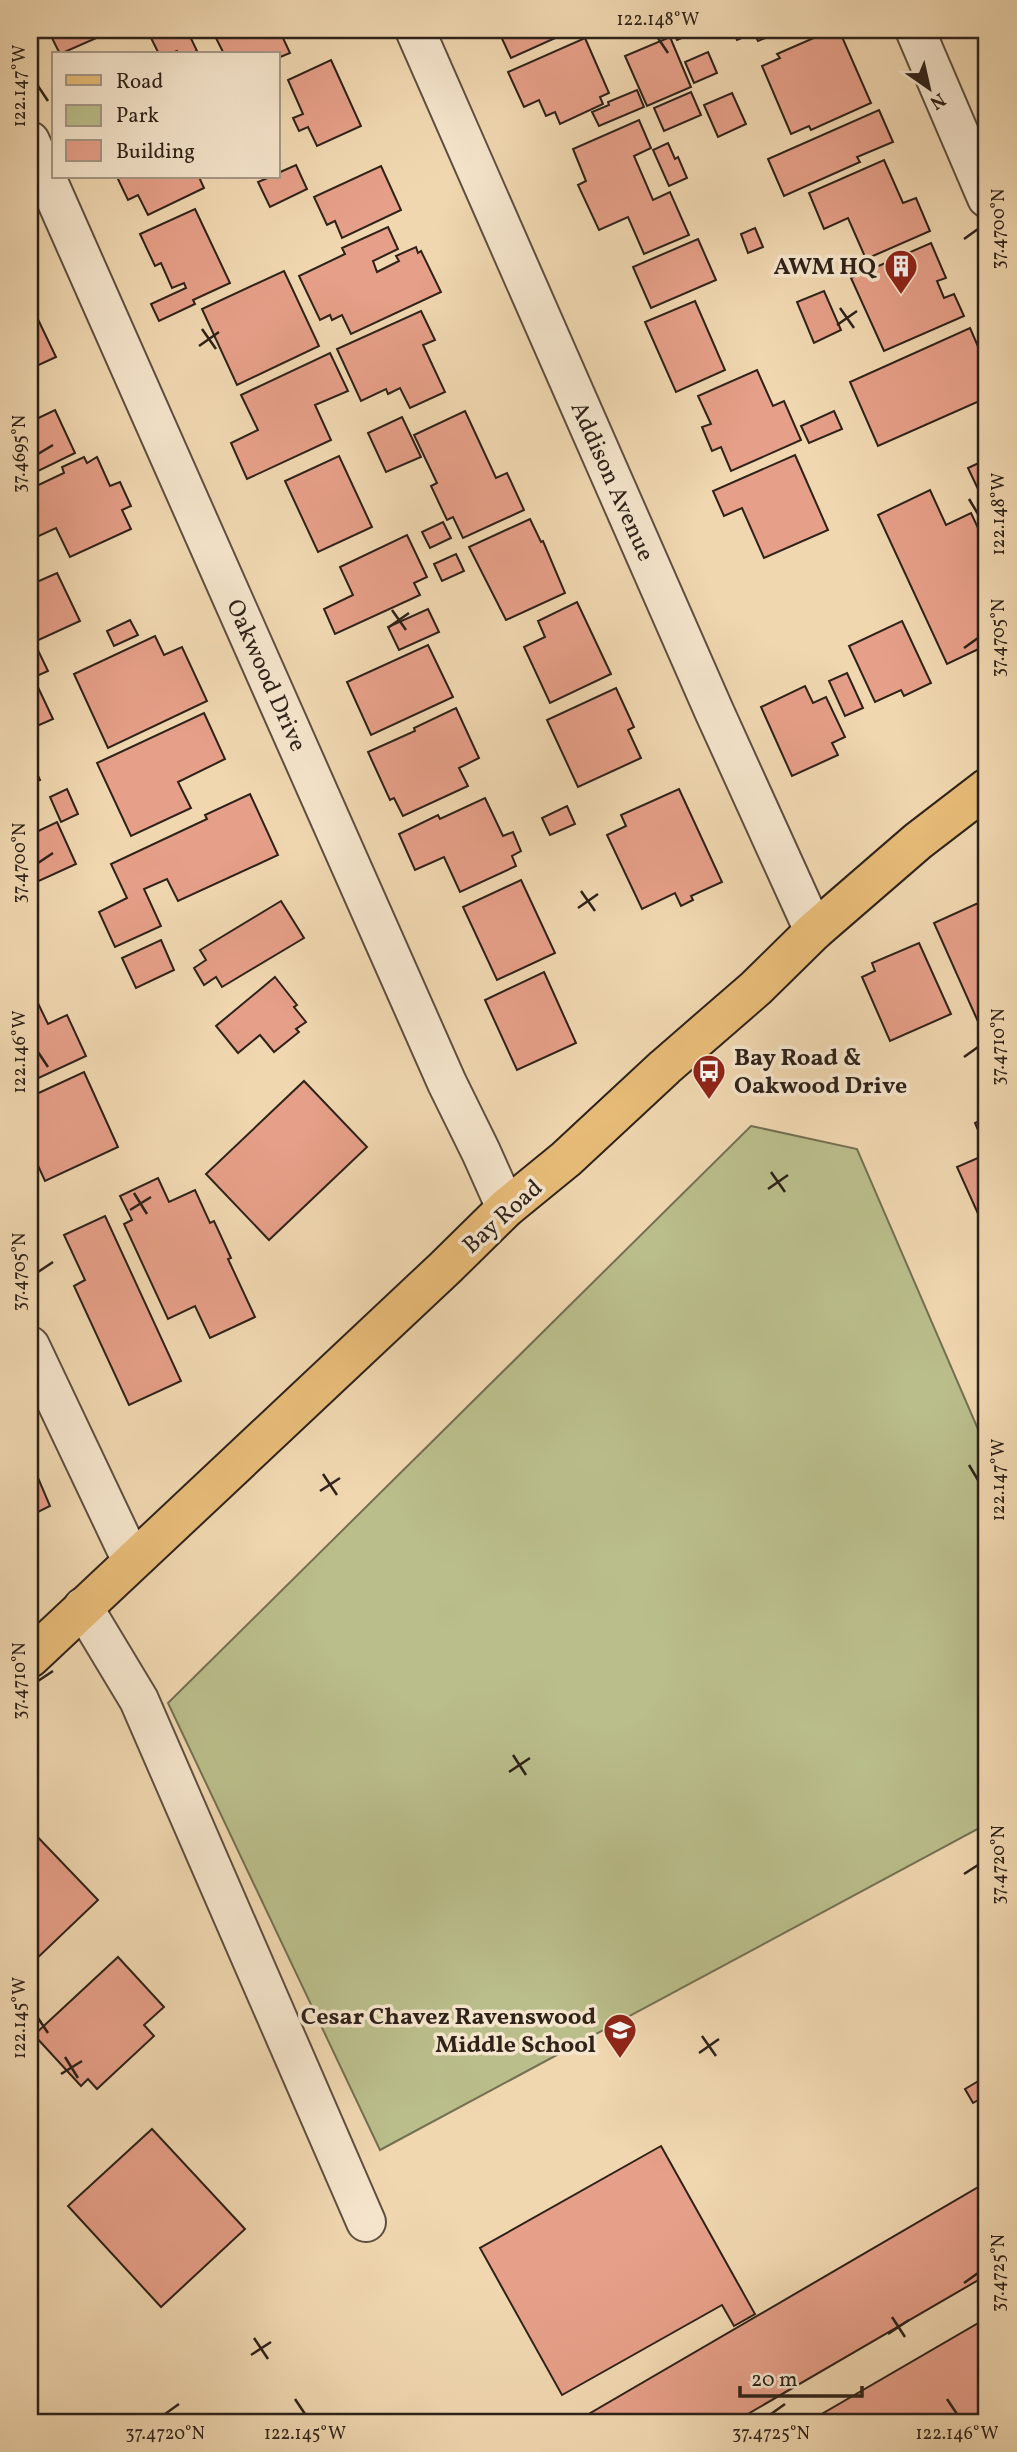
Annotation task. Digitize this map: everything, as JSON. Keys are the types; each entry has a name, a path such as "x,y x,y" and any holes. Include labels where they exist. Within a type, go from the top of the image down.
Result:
{"main road":[{"name":"Bay Road","path":"30,1658 506,1209 566,1159 665,1067 756,988 814,931 918,841 987,788"}],"street":[{"name":"Addison Avenue","path":"415,30 714,711 814,931"},
{"path":"915,30 987,198"},
{"name":"Oakwood Drive","path":"30,141 441,1070 506,1209"},
{"path":"30,1346 132,1561"},
{"path":"83,1607 139,1700 366,2222"}],"green space":[{"path":"751,1126 857,1149 987,1450 987,1824 380,2150 168,1703"}],"building":[{"path":"48,30 98,30 101,36 65,52 59,52"},
{"path":"147,30 187,30 197,51 194,52 158,52"},
{"path":"212,30 301,30 283,38 290,53 280,57 280,52 223,52"},
{"path":"498,30 573,30 511,58"},
{"path":"673,30 701,30 677,40"},
{"path":"733,30 784,30 758,41 754,33 737,40"},
{"path":"832,30 839,30 871,103 811,130 809,126 791,134 762,66 780,58 777,54"},
{"path":"670,37 691,87 647,106 625,56"},
{"path":"585,38 609,93 600,97 603,104 560,124 555,112 546,116 539,100 524,107 508,72"},
{"path":"708,52 717,73 694,83 685,62"},
{"path":"331,60 361,126 317,146 308,127 299,131 293,118 303,114 288,80"},
{"path":"637,90 644,107 599,126 592,112"},
{"path":"691,92 701,115 664,131 654,108"},
{"path":"732,93 746,124 718,137 704,105"},
{"path":"879,110 893,142 857,157 860,162 784,196 768,159"},
{"path":"639,120 651,148 634,156 653,200 670,192 689,235 644,254 628,217 599,230 578,185 586,181 573,149"},
{"path":"668,143 675,159 678,157 687,178 669,186 653,150"},
{"path":"884,160 903,203 916,198 930,231 866,259 848,218 824,229 809,193"},
{"path":"296,165 307,189 270,207 258,182 268,178 280,178 280,172"},
{"path":"381,166 401,210 342,238 335,221 327,225 314,197"},
{"path":"117,178 199,178 204,188 148,215 138,195 128,200"},
{"path":"195,209 230,283 193,300 195,304 159,321 151,304 186,288 184,283 172,288 161,263 155,266 140,234"},
{"path":"388,227 398,249 373,261 377,272 399,261 396,256 416,247 418,253 421,251 441,292 351,334 342,315 332,320 330,315 320,320 299,276 345,254 342,248"},
{"path":"755,228 763,247 748,253 741,234"},
{"path":"698,239 716,280 651,308 633,267"},
{"name":"AWM HQ","path":"931,243 946,278 937,281 944,298 954,294 964,316 884,351 851,278"},
{"path":"284,271 319,346 237,385 202,309"},
{"path":"824,291 841,330 814,343 797,302"},
{"path":"695,301 725,370 676,392 645,322"},
{"path":"34,311 56,357 30,369 30,313"},
{"path":"421,311 435,340 423,345 445,392 410,408 400,388 388,394 386,389 361,401 337,349"},
{"path":"970,328 987,367 987,383 979,387 984,399 878,446 850,382"},
{"path":"330,353 348,391 315,405 331,440 247,479 231,443 258,430 241,395"},
{"path":"757,370 773,406 784,401 801,440 731,471 721,447 712,451 702,427 711,424 698,396"},
{"path":"55,410 75,453 30,475 30,422"},
{"path":"465,411 496,478 507,473 524,510 463,538 453,517 447,520 431,486 437,483 414,435"},
{"path":"834,411 842,429 809,443 801,426"},
{"path":"402,417 421,457 386,472 368,433"},
{"path":"795,455 828,530 764,558 742,508 724,516 713,491"},
{"path":"339,456 372,527 318,552 285,481"},
{"path":"84,457 87,463 97,457 110,486 120,482 131,506 122,510 131,529 70,557 56,528 30,540 30,489 64,473 62,467"},
{"path":"987,459 987,508 968,468"},
{"path":"930,490 946,525 971,513 987,547 987,645 947,664 878,515"},
{"path":"530,519 541,542 543,541 565,593 506,620 469,547"},
{"path":"443,522 451,538 430,548 422,532"},
{"path":"407,535 427,577 414,583 420,595 335,634 324,609 353,595 340,567"},
{"path":"456,554 464,571 442,581 434,564"},
{"path":"57,573 80,621 34,642 48,671 30,679 30,585"},
{"path":"577,602 611,674 550,703 524,647 545,637 538,621"},
{"path":"428,609 439,632 399,650 388,627"},
{"path":"130,620 138,635 114,646 107,631"},
{"path":"902,621 931,683 904,696 901,690 875,702 849,646"},
{"path":"155,636 164,655 182,647 207,701 108,748 74,674"},
{"path":"428,645 453,697 371,735 347,682"},
{"path":"847,673 863,708 845,716 829,681"},
{"path":"36,683 53,719 30,729 30,685"},
{"path":"805,686 813,703 826,697 845,737 832,743 838,755 792,776 761,707"},
{"path":"616,688 634,727 628,730 641,758 578,787 547,720"},
{"path":"456,708 479,758 459,768 468,786 403,816 394,798 390,800 368,752 415,731 414,728"},
{"path":"204,713 225,759 178,782 191,808 131,836 97,763"},
{"path":"30,758 40,780 30,784"},
{"path":"67,789 78,814 61,822 50,797"},
{"path":"679,789 722,882 691,896 693,900 681,906 675,893 642,909 607,835 626,826 621,815"},
{"path":"250,794 278,855 178,901 167,879 144,889 161,926 115,947 99,912 127,898 111,864 207,819 205,815"},
{"path":"485,798 503,836 513,832 521,851 512,856 516,866 460,892 444,857 415,870 399,834 438,815 440,819"},
{"path":"567,806 575,824 550,835 542,818"},
{"path":"57,822 76,864 30,885 30,835"},
{"path":"521,880 555,953 497,980 463,907"},
{"path":"987,899 987,1034 984,1035 934,923"},
{"path":"281,901 304,938 222,987 216,977 204,985 194,968 206,960 200,950"},
{"path":"161,940 174,970 136,988 122,958"},
{"path":"919,943 951,1014 890,1041 862,977 875,971 872,963"},
{"path":"544,972 576,1043 517,1070 485,1000"},
{"path":"275,977 297,1005 294,1007 306,1022 296,1029 299,1032 274,1052 260,1035 238,1053 216,1026"},
{"path":"34,995 48,1024 67,1015 86,1056 30,1082 30,997"},
{"path":"84,1072 118,1147 45,1181 30,1148 30,1097"},
{"path":"304,1081 367,1147 269,1240 206,1174"},
{"path":"987,1117 987,1151 975,1123"},
{"path":"987,1154 987,1225 984,1227 957,1167"},
{"path":"158,1178 169,1202 195,1190 210,1223 214,1221 255,1317 210,1338 195,1306 168,1319 124,1224 132,1220 120,1196"},
{"path":"105,1216 181,1381 129,1405 74,1286 85,1280 64,1235"},
{"path":"30,1459 50,1506 30,1516"},
{"path":"30,1829 98,1900 30,1965"},
{"path":"118,1957 164,2007 144,2025 154,2036 97,2089 88,2079 81,2086 34,2035"},
{"path":"987,2076 987,2095 973,2103 965,2089"},
{"path":"152,2129 245,2229 161,2307 68,2206"},
{"path":"661,2146 755,2314 734,2326 722,2305 562,2395 480,2248"},
{"path":"987,2182 987,2275 734,2422 575,2422"},
{"path":"987,2318 987,2412 969,2422 808,2422"}],"place":[{"name":"AWM HQ","path":"901,296"},
{"name":"Bay Road & Oakwood Drive","path":"709,1101"},
{"name":"Cesar Chavez Ravenswood Middle School","path":"620,2060"}]}
